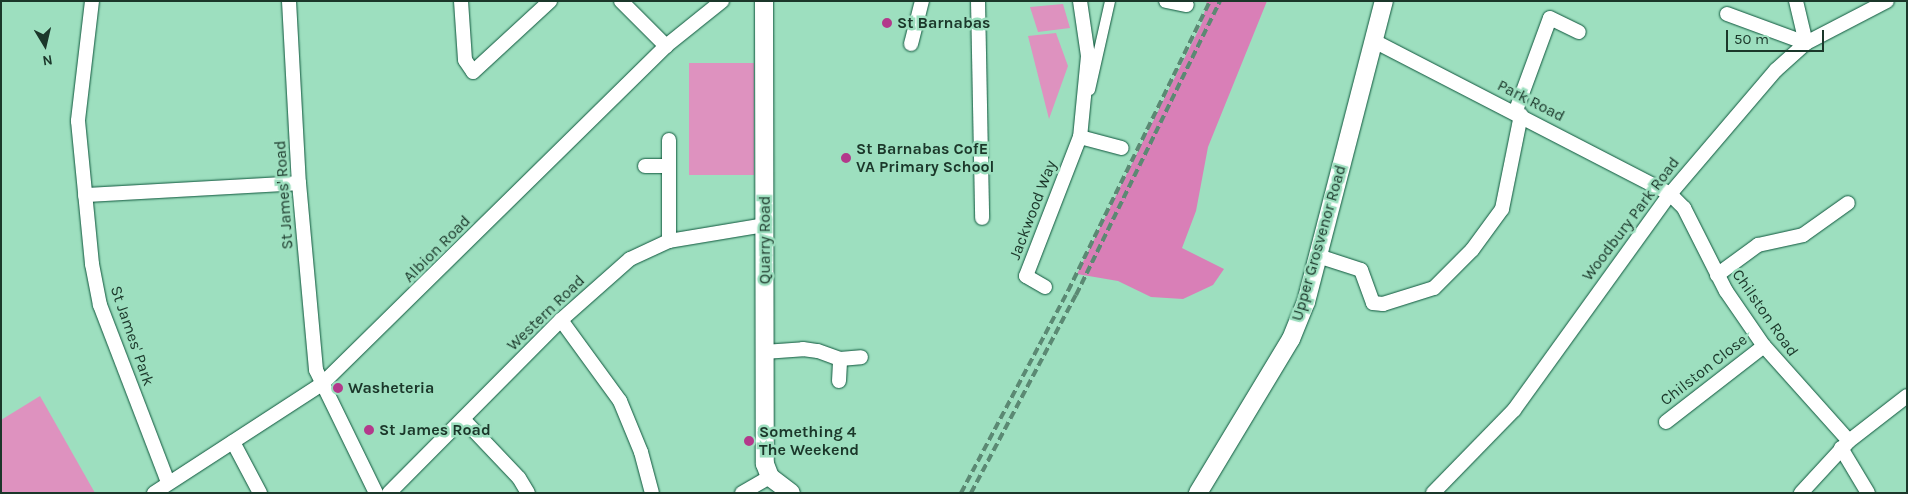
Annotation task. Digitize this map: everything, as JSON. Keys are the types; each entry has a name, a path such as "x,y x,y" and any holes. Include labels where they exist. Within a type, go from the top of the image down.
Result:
{"street":[{"name":"St James' Park","path":"92,1 78,120 85,196 100,305 168,482"},
{"name":"St James' Road","path":"289,1 299,183 316,370 322,384"},
{"path":"461,1 465,60 473,72 550,1"},
{"path":"621,1 666,46"},
{"name":"Albion Road","path":"154,493 168,482 322,384 666,46 722,1"},
{"name":"Quarry Road","path":"764,1 764,484"},
{"path":"910,44 922,1"},
{"path":"978,1 982,218"},
{"name":"Jackwood Way","path":"1045,287 1026,276 1080,137 1084,117 1088,56 1080,1"},
{"path":"1084,117 1110,1"},
{"path":"1166,1 1187,5"},
{"name":"Upper Grosvenor Road","path":"1198,493 1291,338 1306,302 1384,1"},
{"path":"1796,1 1806,43"},
{"name":"Woodbury Park Road","path":"1433,493 1514,410 1670,194 1770,76 1806,43 1887,1"},
{"path":"1727,14 1806,43"},
{"path":"1318,256 1361,270 1373,303 1383,304 1434,288 1472,250 1502,209 1518,114 1550,18 1579,32"},
{"name":"Park Road","path":"1374,41 1670,194"},
{"path":"1080,137 1122,148"},
{"path":"668,241 667,166 669,140"},
{"path":"645,166 667,166"},
{"path":"85,196 299,183"},
{"name":"Chilston Road","path":"1670,194 1684,208 1717,275 1764,346 1845,444 1868,493"},
{"path":"1717,275 1758,244 1803,235 1848,204"},
{"name":"Western Road","path":"389,493 561,320 630,259 668,241 765,225"},
{"path":"561,320 620,401 641,452 652,493"},
{"name":"Chilston Close","path":"1666,422 1764,346"},
{"path":"764,352 811,350 840,359 861,357"},
{"path":"839,381 840,359"},
{"path":"322,384 376,493"},
{"path":"1801,493 1845,444 1907,396"},
{"path":"463,419 519,478 528,493"},
{"path":"233,442 260,493"},
{"path":"742,493 764,484 791,493"}],"shaded area":[{"path":"1207,1 1267,1 1208,147 1196,211 1182,248 1224,269 1213,285 1183,299 1151,297 1118,281 1077,274 1202,23"},
{"path":"1063,4 1070,28 1038,32 1030,7"},
{"path":"1056,33 1068,66 1049,119 1028,36"},
{"path":"689,63 754,63 754,175 689,175"},
{"path":"40,396 95,493 1,493 1,420"}],"railway":[{"path":"961,493 1068,291 1210,1"},
{"path":"971,493 1076,295 1220,1"}],"place":[{"name":"St Barnabas","path":"887,23"},
{"name":"St Barnabas CofE VA Primary School","path":"846,158"},
{"name":"Washeteria","path":"338,388"},
{"name":"St James Road","path":"369,430"},
{"name":"Something 4 The Weekend","path":"749,441"}]}
